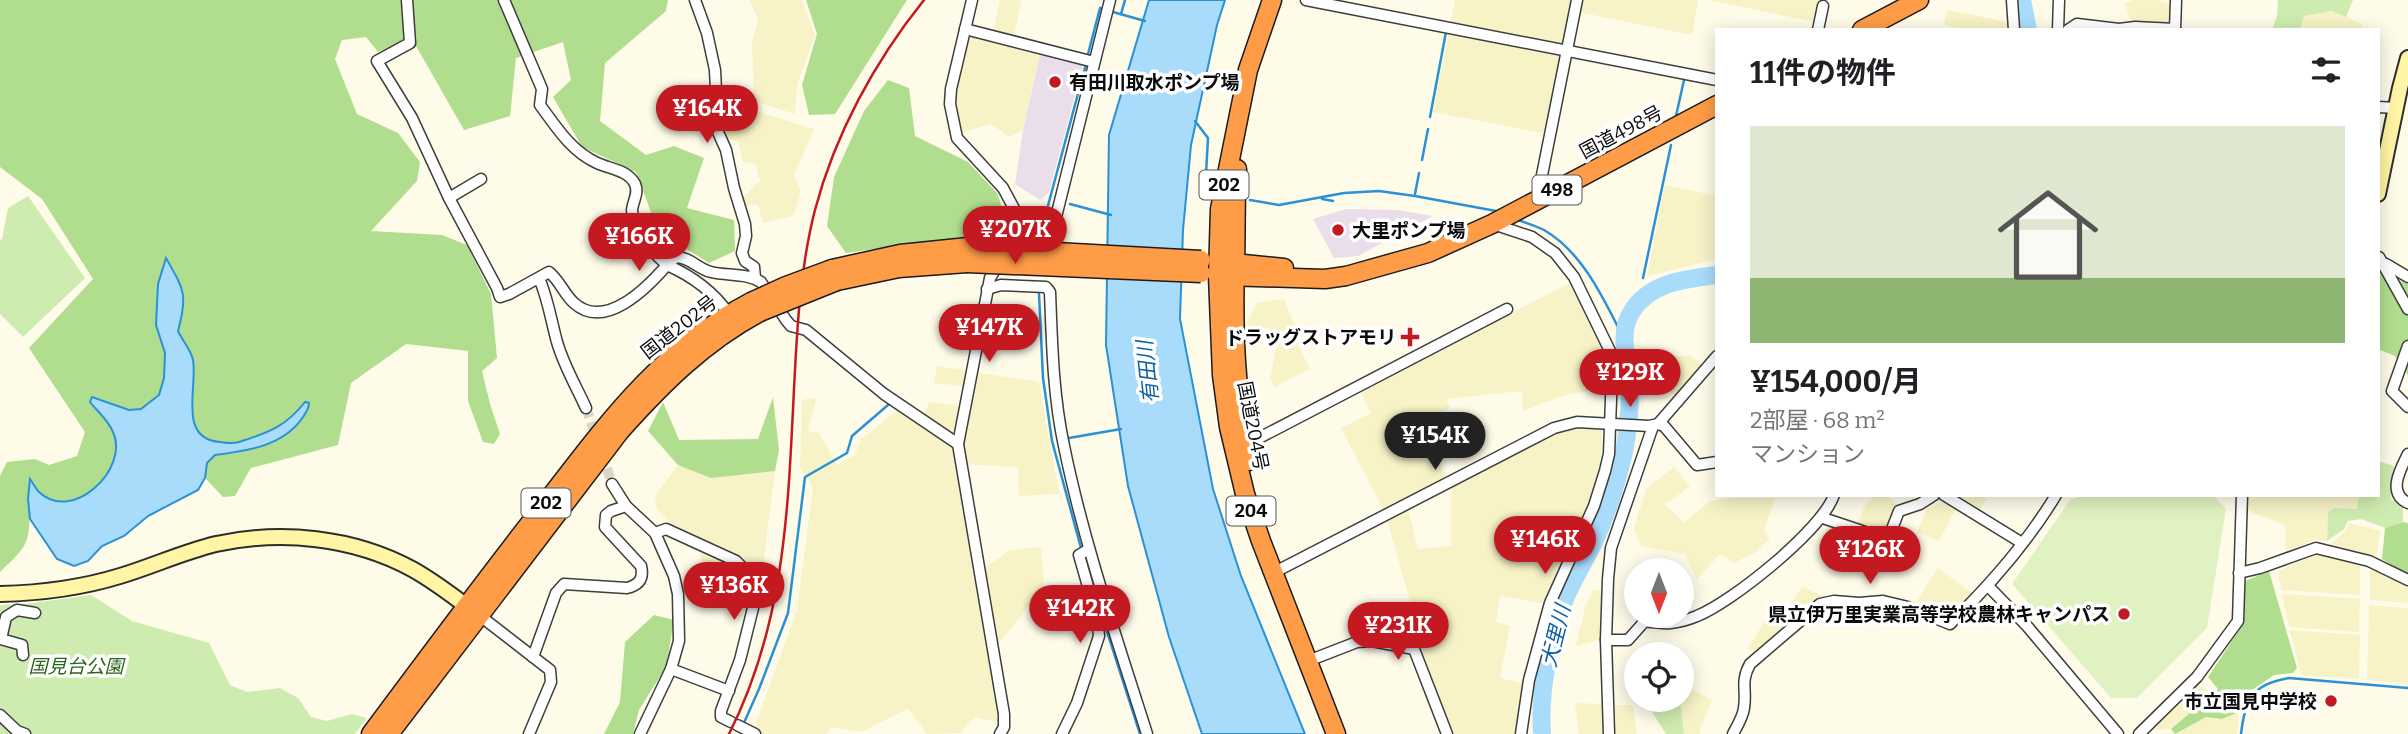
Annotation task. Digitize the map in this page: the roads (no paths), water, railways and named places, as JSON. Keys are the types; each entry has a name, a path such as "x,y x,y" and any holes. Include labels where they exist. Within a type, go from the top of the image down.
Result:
{"highway":[{"name":"202","path":"1218,269 1220,209 1248,69 1272,0"},
{"path":"1866,28 1919,0"},
{"name":"国道498号","path":"1218,269 1325,279 1346,276 1428,253 1492,224 1715,106"},
{"name":"国道202号","path":"389,734 473,611 607,425 645,380 688,342 729,314 755,307 834,275 899,268 967,255 1218,269"},
{"name":"国道204号","path":"1218,269 1235,369 1239,444 1278,570 1313,658 1348,734"},
{"name":"国道202号","path":"371,734 620,431 661,385 755,307"},
{"name":"国道204号","path":"1313,658 1336,734"}],"street":[{"path":"407,0 410,43 377,61 412,118 500,297 549,272 572,302 584,310 595,313 610,310 652,282 676,257 684,257 712,272 755,278 761,282 791,326 806,330 891,399 958,444"},
{"path":"504,0 542,89 540,105 570,145 596,162 626,173 635,184 637,195 632,213 635,223 657,257 667,265 688,274 713,294 729,314"},
{"path":"695,0 707,33 715,71 718,132 726,150 745,224 746,236 742,253 745,261 754,267 755,278"},
{"path":"972,0 951,89 950,104 957,138 1003,188 1018,216 1021,228 1029,234 1047,237 1052,233 1089,61 1110,0"},
{"path":"1306,0 1715,80"},
{"path":"1544,196 1541,180 1577,0"},
{"path":"2012,0 2014,28"},
{"path":"2058,28 2059,0"},
{"path":"2175,28 2176,0"},
{"path":"1818,28 1822,6"},
{"path":"2070,28 2077,24 2111,28"},
{"path":"2127,28 2155,28"},
{"path":"965,29 1089,61"},
{"path":"2380,184 2396,108 2404,90 2408,58"},
{"path":"2380,107 2396,108"},
{"path":"449,198 481,179"},
{"path":"1492,224 1532,237 1555,253 1574,278 1610,351 1612,372 1608,423 1609,454 1605,471 1594,506 1550,603 1529,680 1521,734"},
{"path":"1000,734 1004,727 1004,714 958,444 990,278 1021,228"},
{"path":"2380,257 2389,267 2408,277"},
{"path":"2380,258 2408,309"},
{"path":"540,278 547,296 557,343 586,408"},
{"path":"987,289 1001,285 1046,287 1050,292 1054,382 1061,433 1089,549 1147,734"},
{"path":"1239,444 1259,438 1507,309"},
{"path":"2408,346 2392,391 2408,407"},
{"path":"1609,734 1606,640 1611,548 1654,425 1715,358"},
{"path":"1278,570 1554,428 1577,422 1664,426 1697,465 1715,462"},
{"path":"2408,454 2397,476 2397,494 2408,503"},
{"path":"612,484 626,506 655,533 674,576 678,594 679,641 671,669 640,734"},
{"path":"1606,640 1628,640 1644,622 1671,623 1716,607 1798,543 1823,517 1833,497"},
{"path":"1823,517 1882,538 1890,534 1899,511 1931,497"},
{"path":"1947,497 2022,543"},
{"path":"1733,734 1744,711 1743,685 1750,664 1820,604 1833,601 1859,604 1883,601 1908,607 1950,624 1989,587 2041,520 2055,497"},
{"path":"2140,734 2197,677 2236,627 2242,497"},
{"path":"533,657 556,593 564,584 627,587 635,586 641,580 641,566 605,527 606,516 611,511 626,506"},
{"path":"655,533 666,529 736,561 759,583 740,660 721,711 721,717 741,727"},
{"path":"0,594 76,587 121,576 215,545 255,537 331,542 384,556 449,591 550,670 552,676 529,734"},
{"path":"2239,573 2316,548 2369,561 2408,580"},
{"path":"1062,734 1077,703 1099,636 1097,618 1079,555 1089,549"},
{"path":"1989,587 2027,625 2118,734"},
{"path":"23,655 22,645 1,639 6,617 17,610 36,613"},
{"path":"1099,636 1116,636"},
{"path":"1313,658 1357,642 1372,641 1414,649 1447,734"},
{"path":"671,669 729,691"},
{"path":"0,715 17,731 25,734"}],"water":[{"name":"有田川","path":"1149,0 1225,0 1191,145 1183,230 1180,319 1213,489 1241,576 1305,734 1202,734 1169,637 1128,486 1106,345 1109,135"},
{"path":"166,258 182,293 183,308 178,331 193,360 192,410 198,432 207,439 226,443 239,442 277,427 305,402 309,403 308,407 295,427 275,441 252,449 215,455 207,463 205,478 198,490 148,516 124,536 102,546 88,561 74,566 57,559 30,519 30,479 39,492 53,500 67,501 82,497 95,488 106,475 116,446 111,428 90,402 92,397 129,410 141,409 159,395 164,378 165,353 156,325 158,284"}],"waterway":[{"path":"1121,14 1125,0"},
{"name":"大里川","path":"2022,0 2028,28"},
{"path":"1087,58 1100,8 1104,9"},
{"path":"1113,12 1145,21"},
{"path":"1430,117 1446,32"},
{"path":"1042,228 1086,64"},
{"path":"1676,116 1684,80"},
{"path":"1195,121 1208,138 1205,192 1214,193"},
{"path":"1422,160 1428,129"},
{"path":"1643,278 1671,145"},
{"path":"1415,194 1419,173"},
{"path":"1250,200 1279,205 1344,193 1379,191 1496,211"},
{"path":"1322,199 1333,201"},
{"path":"1070,204 1111,215"},
{"path":"1518,220 1544,230 1571,252 1592,280 1625,341"},
{"name":"大里川","path":"1542,734 1544,683 1554,630 1568,592 1603,520 1624,452 1630,397 1625,349 1628,320 1640,301 1659,288 1715,275"},
{"path":"1039,294 1043,378 1052,441 1081,548"},
{"path":"743,725 788,613 805,477 847,453 852,436 888,405"},
{"path":"1069,438 1121,429"},
{"path":"1093,588 1140,734"},
{"path":"2241,734 2248,702 2259,689 2276,681 2289,678 2408,688"}],"tunnel":[{"path":"586,408 597,440"},
{"path":"602,454 612,484"}],"railway":[{"path":"729,734 748,692 773,608 786,522 800,299 815,210 845,126 859,99 889,48 924,0"}],"place":[{"name":"有田川取水ポンプ場","path":"1055,82"},
{"name":"大里ポンプ場","path":"1338,230"},
{"name":"ドラッグストアモリ","path":"1410,337"},
{"name":"県立伊万里実業高等学校農林キャンパス","path":"2124,614"},
{"name":"市立国見中学校","path":"2331,701"}],"park label":[{"name":"国見台公園","path":"76,666"}]}
